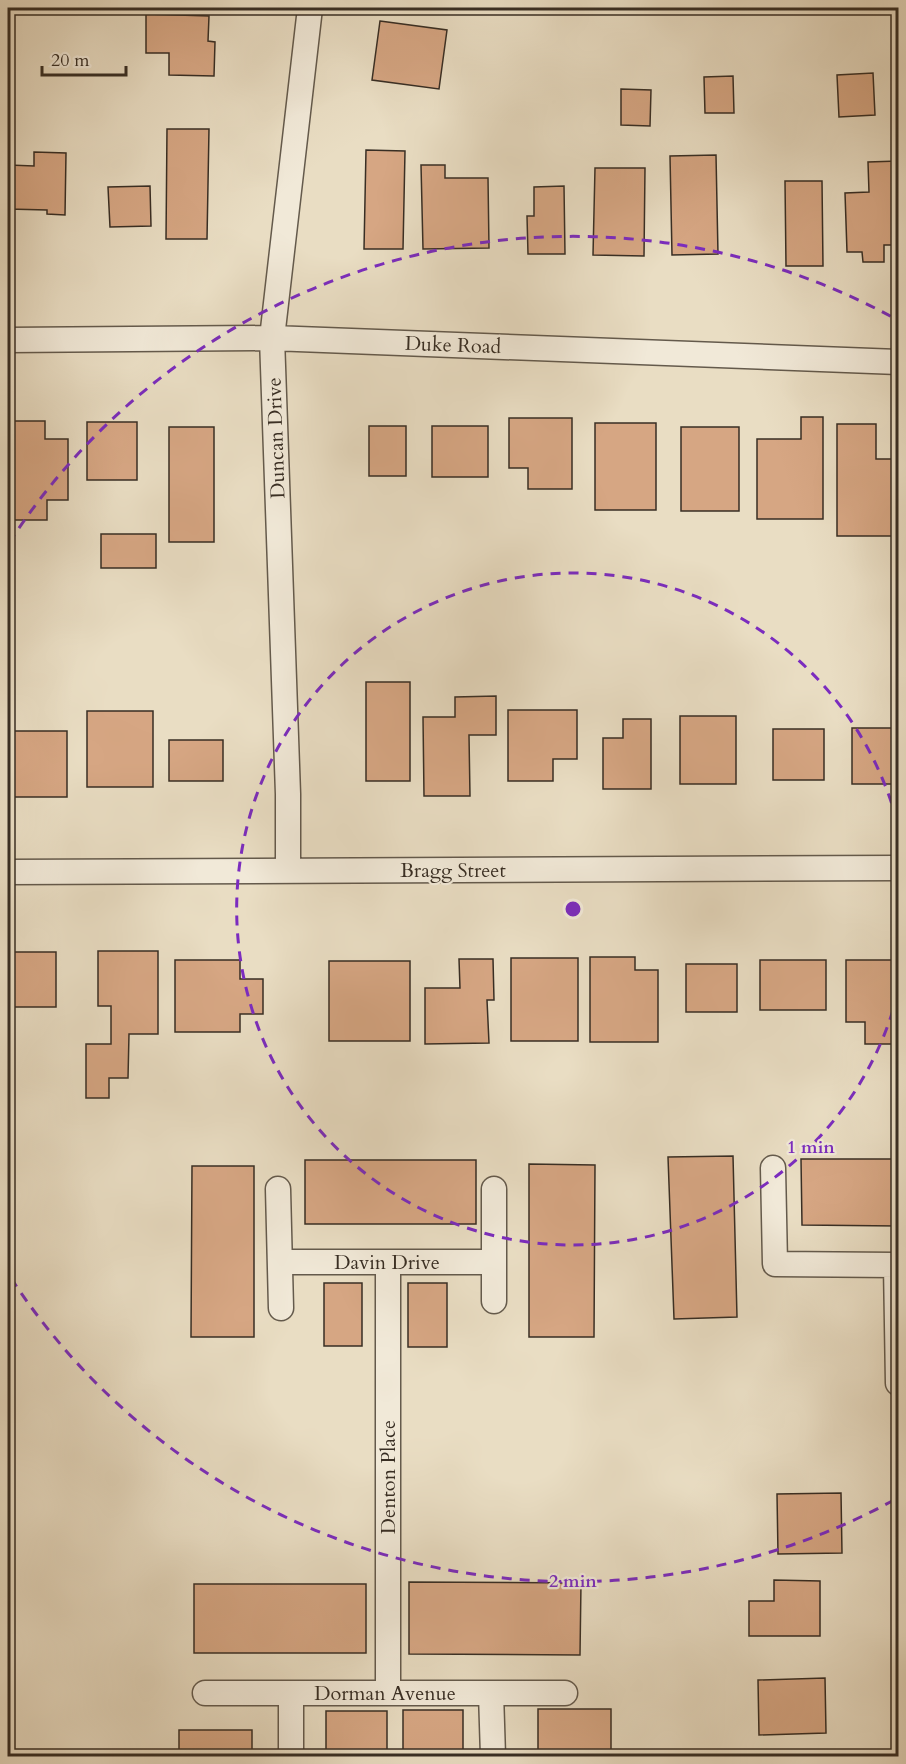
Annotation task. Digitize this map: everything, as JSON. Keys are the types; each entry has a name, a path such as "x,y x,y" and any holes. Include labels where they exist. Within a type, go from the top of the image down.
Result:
{"street":[{"name":"Duncan Drive","path":"288,870 288,782 272,338 310,8"},
{"name":"Duke Road","path":"8,340 272,338 898,362"},
{"name":"Bragg Street","path":"8,872 898,868"},
{"path":"772,1168 775,1264 897,1265 898,1383"},
{"path":"278,1188 281,1308"},
{"path":"494,1188 494,1301"},
{"name":"Davin Drive","path":"280,1262 494,1262"},
{"name":"Denton Place","path":"388,1262 388,1693"},
{"name":"Dorman Avenue","path":"205,1693 565,1693"},
{"path":"291,1693 291,1756"},
{"path":"491,1693 493,1756"}],"building":[{"path":"146,14 209,16 208,41 215,42 214,76 169,75 169,53 146,53"},
{"path":"380,21 447,30 439,89 372,80"},
{"path":"873,73 875,115 839,117 837,75"},
{"path":"733,76 734,113 705,113 704,77"},
{"path":"621,89 651,90 650,126 621,125"},
{"path":"167,129 209,129 207,239 166,239"},
{"path":"366,150 405,151 403,249 364,249"},
{"path":"34,152 66,153 65,215 47,214 47,210 8,209 9,165 34,166"},
{"path":"716,155 718,254 672,255 670,156"},
{"path":"898,161 898,245 884,245 884,262 863,262 862,252 847,252 845,193 869,192 868,162"},
{"path":"421,165 445,165 445,178 488,178 489,248 423,249"},
{"path":"595,168 645,168 644,256 593,255"},
{"path":"785,181 822,181 823,266 786,266"},
{"path":"150,186 151,226 110,227 108,187"},
{"path":"564,186 565,254 528,254 527,216 534,216 534,187"},
{"path":"801,417 823,417 823,519 757,519 757,439 801,439"},
{"path":"509,418 572,418 572,489 528,489 528,468 509,468"},
{"path":"8,421 45,421 45,439 68,439 68,500 47,500 47,520 8,520"},
{"path":"87,422 137,422 137,480 87,480"},
{"path":"595,423 656,423 656,510 595,510"},
{"path":"837,424 876,424 876,459 898,459 898,536 837,536"},
{"path":"369,426 406,426 406,476 369,476"},
{"path":"432,426 488,426 488,477 432,477"},
{"path":"169,427 214,427 214,542 169,542"},
{"path":"681,427 739,427 739,511 681,511"},
{"path":"101,534 156,534 156,568 101,568"},
{"path":"366,682 410,682 410,781 366,781"},
{"path":"496,696 496,735 469,735 470,796 424,796 423,717 455,717 455,697"},
{"path":"508,710 577,710 577,759 553,759 553,781 508,781"},
{"path":"87,711 153,711 153,787 87,787"},
{"path":"680,716 736,716 736,784 680,784"},
{"path":"623,719 651,719 651,789 603,789 603,738 623,738"},
{"path":"852,728 898,728 898,784 852,784"},
{"path":"773,729 824,729 824,780 773,780"},
{"path":"8,731 67,731 67,797 8,797"},
{"path":"169,740 223,740 223,781 169,781"},
{"path":"98,951 158,951 158,1034 129,1034 128,1078 109,1078 109,1098 86,1098 86,1044 111,1044 111,1006 98,1006"},
{"path":"8,952 56,952 56,1007 8,1007"},
{"path":"590,957 635,957 635,970 658,970 658,1042 590,1042"},
{"path":"511,958 578,958 578,1041 511,1041"},
{"path":"459,959 493,959 494,1000 487,1000 489,1043 425,1044 425,988 460,988"},
{"path":"175,960 240,960 240,979 263,979 263,1014 240,1014 240,1032 175,1032"},
{"path":"760,960 826,960 826,1010 760,1010"},
{"path":"846,960 898,960 898,1044 865,1044 865,1022 846,1022"},
{"path":"329,961 410,961 410,1041 329,1041"},
{"path":"686,964 737,964 737,1012 686,1012"},
{"path":"733,1156 737,1317 674,1319 668,1157"},
{"path":"801,1159 898,1159 898,1226 802,1225"},
{"path":"305,1160 476,1160 476,1224 305,1224"},
{"path":"529,1164 595,1165 594,1337 529,1337"},
{"path":"192,1166 254,1166 254,1337 191,1337"},
{"path":"324,1283 362,1283 362,1346 324,1346"},
{"path":"408,1283 447,1283 447,1347 408,1347"},
{"path":"841,1493 842,1553 778,1554 777,1494"},
{"path":"774,1580 820,1581 820,1636 749,1636 749,1601 774,1601"},
{"path":"409,1582 581,1583 580,1655 409,1654"},
{"path":"194,1584 366,1584 366,1653 194,1653"},
{"path":"825,1678 826,1733 759,1735 758,1680"},
{"path":"538,1709 611,1709 611,1756 538,1756"},
{"path":"403,1710 463,1710 463,1756 403,1756"},
{"path":"326,1711 387,1711 387,1756 326,1756"},
{"path":"179,1730 252,1730 252,1756 179,1756"}]}
